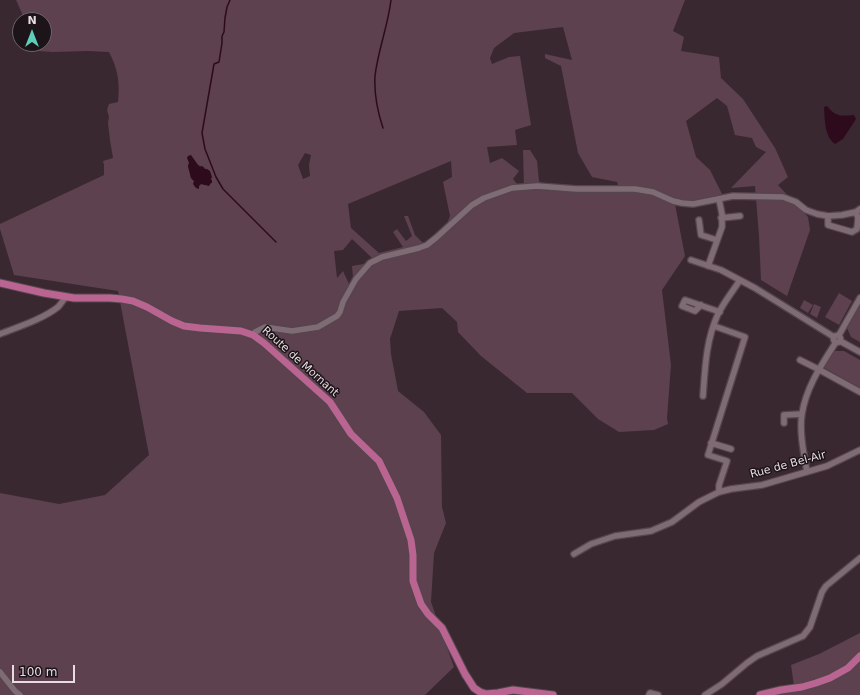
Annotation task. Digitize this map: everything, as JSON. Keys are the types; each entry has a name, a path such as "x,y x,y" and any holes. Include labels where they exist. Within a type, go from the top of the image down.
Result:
{"main road":[{"name":"Route de Mornant","path":"0,283 66,297 122,299 133,301 146,306 184,326 241,330 253,334 264,342 330,402 351,434 379,461 397,498 411,540 413,556 413,581 421,604 428,614 442,628 465,674 474,688 486,694 513,690 553,695"},
{"path":"760,695 802,687 830,678 848,668 860,656"}],"street":[{"path":"253,334 265,327 292,331 318,327 337,316 356,279 370,263 382,257 427,245 438,237 472,205 484,198 512,188 537,186 576,189 635,189 653,192 673,201 693,204 733,196 783,197 796,202 806,210 828,216 842,215 858,210 857,229 852,232 828,225 828,216"},
{"path":"708,266 722,227 719,199"},
{"path":"722,218 740,216"},
{"path":"699,220 702,235 717,240"},
{"path":"691,260 721,270 755,288 860,352"},
{"path":"703,396 705,360 708,344 724,304 740,280"},
{"path":"0,334 28,324 44,316 58,306 66,297"},
{"path":"807,472 801,426 802,414 809,387 860,298"},
{"path":"701,305 720,312"},
{"path":"714,326 745,337 708,455 727,461 719,485 719,492"},
{"path":"800,360 860,392"},
{"path":"784,423 784,414 802,414"},
{"path":"712,443 730,449"},
{"name":"Rue de Bel-Air","path":"574,554 591,544 615,536 651,531 672,522 699,502 719,492 762,485 807,472 827,466 860,450"},
{"path":"705,695 722,684 757,656 804,636 810,627 822,592 826,586 860,558"},
{"path":"0,672 15,692 20,695"},
{"path":"649,695 650,693 658,695"}],"shaded area":[{"path":"16,0 685,0 673,31 684,37 681,51 719,57 721,78 743,99 775,148 788,177 778,185 808,217 810,230 787,296 761,280 755,186 731,188 766,152 756,147 752,138 735,135 727,106 717,98 686,121 696,157 710,170 722,194 693,202 674,199 685,256 662,290 671,365 667,418 668,424 654,430 619,432 598,419 572,393 527,393 481,356 458,332 457,322 442,308 399,311 390,339 391,354 398,391 424,412 441,435 442,507 446,523 434,553 431,602 454,667 425,695 0,695 0,493 59,504 105,495 149,455 118,291 14,275 0,229 0,224 104,175 103,161 113,158 107,110 109,104 118,102 119,89 118,76 109,52 53,52 52,12 21,12","holes":["563,27 572,60 545,54 545,58 561,66 578,153 592,177 617,182 620,191 546,191 539,181 537,161 530,150 523,150 524,189 521,189 513,179 519,171 502,158 490,163 487,147 517,145 515,130 531,125 520,56 509,57 492,64 490,58 494,48 514,33","305,153 311,155 309,165 310,176 303,179 298,165","194,160 198,165 204,167 211,179 206,185 201,184 199,186 191,178 188,166 189,163","451,161 452,177 443,182 450,216 443,234 427,247 415,235 408,216 404,216 412,236 406,241 397,229 393,232 403,247 379,253 351,228 348,204","352,239 372,258 364,264 352,266 353,278 349,284 343,271 337,278 334,251 343,250"]},
{"path":"827,106 836,114 854,115 856,119 843,139 835,144 831,141 827,132 824,107"},
{"path":"191,155 200,167 202,166 210,171 212,183 209,186 201,184 199,189 193,184 194,181 191,178 187,158"},
{"path":"839,293 852,301 839,325 825,317"},
{"path":"804,300 813,305 808,313 800,308"},
{"path":"860,303 860,342 851,337 847,328"},
{"path":"814,304 821,307 817,318 810,314"},
{"path":"834,351 844,351 860,360 860,388 823,367"},
{"path":"860,633 860,695 779,695 794,686 791,665 819,654"}],"waterway":[{"path":"230,0 225,18 219,62 214,64 202,133 205,149 216,177 223,189 276,242"},
{"path":"383,128 377,103 375,76 391,0"}]}
